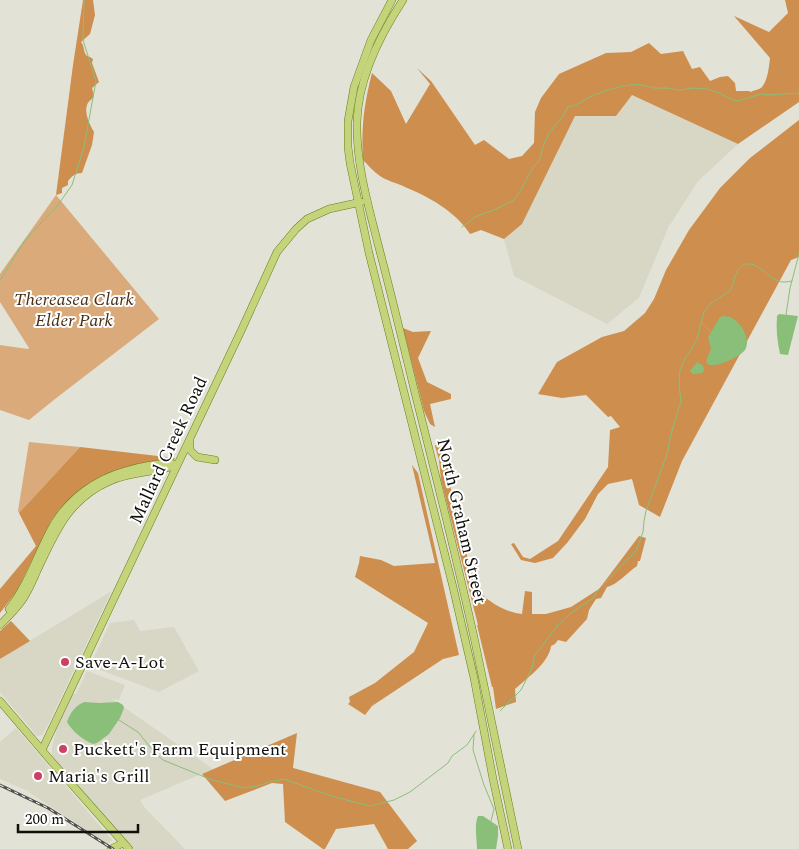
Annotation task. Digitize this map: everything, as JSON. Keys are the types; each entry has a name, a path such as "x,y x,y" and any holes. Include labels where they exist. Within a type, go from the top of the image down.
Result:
{"main road":[{"path":"358,202 348,148 349,112 354,87 364,56 392,0"},
{"path":"368,201 357,138 358,108 362,88 374,53 389,22 403,0"},
{"name":"Mallard Creek Road","path":"42,750 278,252 296,229 315,215 336,207 368,201"},
{"name":"North Graham Street","path":"368,201 472,632 518,849"},
{"name":"North Graham Street","path":"358,202 369,253 455,596 474,678 508,849"},
{"path":"191,435 189,446 191,452 197,457 215,460"},
{"path":"0,619 17,599 54,525 72,501 108,477 134,468 162,464 177,465"},
{"path":"0,625 23,599 65,516 86,495 110,481 135,473 165,469 177,465"},
{"path":"154,470 164,473 170,480"},
{"path":"30,737 38,739 47,733 63,698 67,696"},
{"path":"0,701 129,849"},
{"path":"111,849 124,843"}],"shaded area":[{"path":"83,0 93,0 95,15 90,34 81,42 87,56 93,59 92,63 99,82 92,88 93,97 86,108 88,119 94,132 92,145 82,173 72,176 68,181 68,185 62,188 62,193 56,195 73,65"},
{"path":"785,0 799,0 799,102 738,144 632,95 616,116 575,116 522,224 504,239 481,230 470,234 457,218 441,206 414,191 383,178 363,160 362,137 364,116 372,73 391,91 406,124 430,84 417,68 431,81 475,145 484,140 509,159 522,156 534,143 535,112 541,98 559,74 606,53 631,52 649,43 661,54 683,51 692,69 700,67 710,81 728,76 735,83 736,91 751,92 761,88 767,77 770,58 734,16 769,32 788,13"},
{"path":"631,94 738,144 698,181 668,228 639,298 607,324 514,276 504,239 522,224 575,116 616,116"},
{"path":"799,120 799,257 791,260 682,461 660,517 639,505 632,479 608,484 598,494 585,519 553,558 535,563 521,560 511,544 514,543 523,557 530,559 558,541 608,467 610,430 620,427 611,416 608,417 586,395 562,398 538,394 557,362 602,337 624,331 645,313 654,299 666,270 689,230 720,188 750,158"},
{"path":"779,314 798,316 788,355 780,354 777,330 777,316"},
{"path":"728,316 738,322 745,332 746,348 731,360 709,365 706,361 711,349 708,337 720,317"},
{"path":"403,328 413,332 431,331 418,358 427,382 451,394 451,399 430,404 435,427 430,424 424,411"},
{"path":"697,362 703,366 704,370 702,373 693,374 690,371"},
{"path":"439,439 444,461 452,461 448,477 475,588 485,597 508,611 522,614 525,591 532,592 532,614 546,614 571,607 599,589 639,536 646,538 637,566 619,581 607,587 601,598 596,599 589,610 587,619 566,642 558,640 551,646 542,664 515,689 516,702 496,709 493,687 441,480 439,460 435,446"},
{"path":"80,447 175,458 173,462 109,474 90,483 75,494 51,521 17,591 0,613 0,589 36,546 19,513"},
{"path":"412,465 418,473 459,655 443,659 372,706 365,715 348,704 350,702 349,697 375,683 414,652 428,623 355,577 360,556 381,560 394,566 435,563"},
{"path":"112,591 47,727 42,735 37,736 0,692 0,659"},
{"path":"134,620 140,631 174,627 199,671 159,692 90,666 110,623"},
{"path":"11,621 30,641 0,659 0,631"},
{"path":"87,671 125,685 119,700 112,699 213,769 140,800 144,807 185,849 135,849 52,757 52,747 58,723 72,694 76,694"},
{"path":"84,702 118,702 124,708 120,718 109,734 97,743 90,743 82,738 67,722 73,710"},
{"path":"16,728 112,840 108,844 28,791 0,779 0,742"},
{"path":"297,733 293,768 380,792 417,841 408,849 388,849 374,824 336,829 325,849 323,849 285,822 283,784 272,783 225,801 202,774"},
{"path":"478,816 483,816 498,826 496,849 477,849 476,828"}],"green space":[{"name":"Thereasea Clark Elder Park","path":"56,195 159,319 29,420 0,410 0,345 29,348 0,302 0,274"},
{"path":"29,442 80,447 19,513 18,511"}],"waterway":[{"path":"0,281 25,240 58,205 72,185 84,147 96,81 83,40 84,0"},
{"path":"462,227 475,217 514,200 533,167 539,161 549,133 568,107 595,95 615,88 636,84 679,90 707,89 738,101 761,94 799,93"},
{"path":"786,315 790,288 799,254"},
{"path":"500,711 521,690 532,668 534,657 557,626 571,613 593,598 600,588 636,551 643,532 646,511 667,454 681,401 680,370 697,339 704,312 711,303 730,291 737,271 744,265 749,264 759,267 778,281 792,281"},
{"path":"702,323 712,333"},
{"path":"119,720 138,732 163,760 212,780 245,788 284,779 331,796 370,806 394,800 410,792 448,763 452,756 467,745 476,731"},
{"path":"474,735 473,750 494,809 491,821"}],"railway":[{"path":"0,785 48,808 113,849"}],"place":[{"name":"Save-A-Lot","path":"65,662"},
{"name":"Puckett's Farm Equipment","path":"63,749"},
{"name":"Maria's Grill","path":"38,776"}]}
